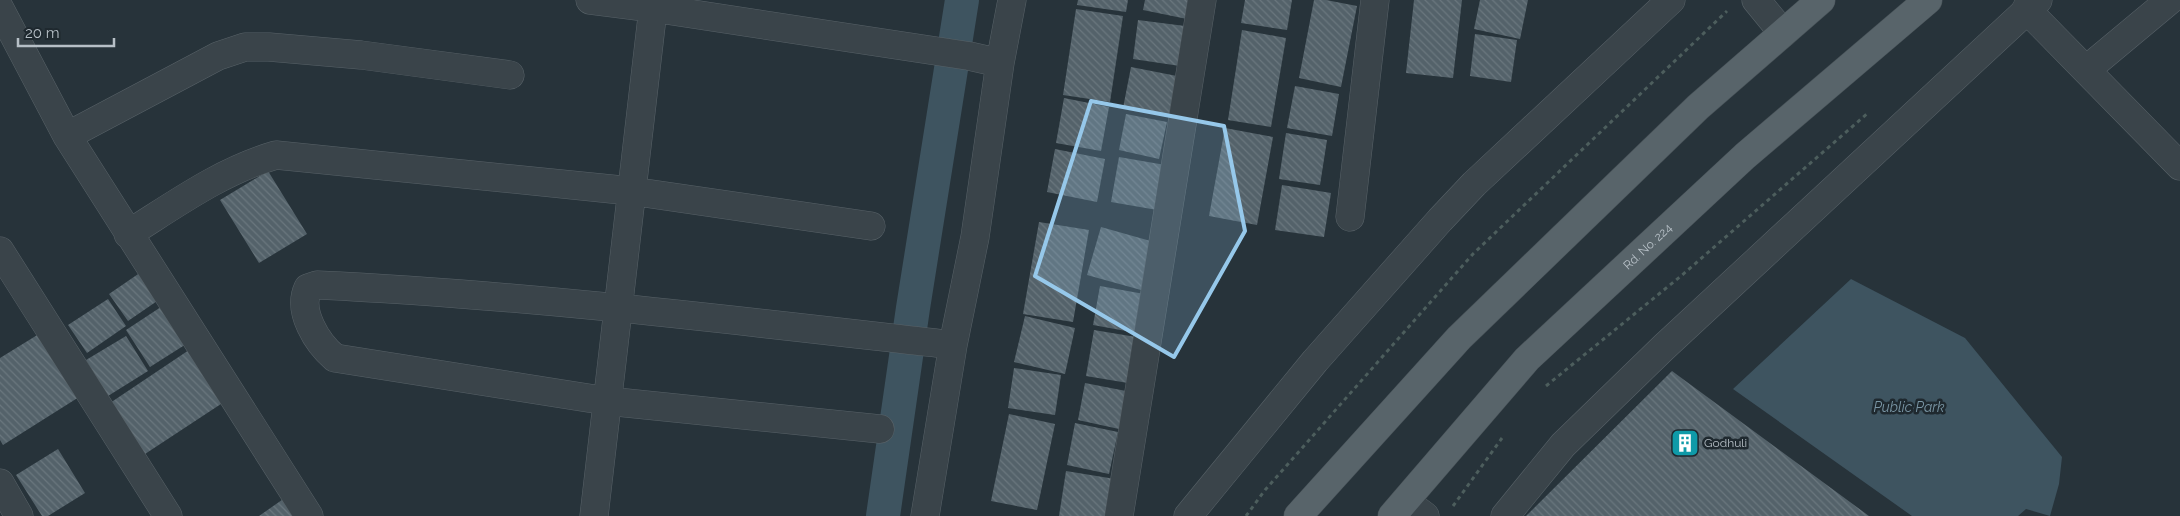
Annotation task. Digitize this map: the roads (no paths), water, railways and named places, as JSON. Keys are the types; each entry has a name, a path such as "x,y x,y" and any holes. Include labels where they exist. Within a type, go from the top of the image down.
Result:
{"main road":[{"path":"1298,516 1459,338 1698,107 1821,0"},
{"name":"Rd. No. 224","path":"1407,511 1527,359 1745,156 1928,0"}],"street":[{"path":"590,0 653,4 969,56 1000,63"},
{"path":"925,516 953,345 975,237 1000,63 1012,0"},
{"path":"1119,516 1202,0"},
{"path":"1350,217 1374,0"},
{"path":"1188,516 1315,361 1440,220 1474,184 1671,0"},
{"path":"2086,70 2170,0"},
{"path":"1744,3 1783,33"},
{"path":"594,516 653,4"},
{"path":"1505,516 1563,445 1686,327 2032,5 2086,70 2180,166"},
{"path":"0,9 67,136 309,516"},
{"path":"67,136 218,56 246,46 270,46 333,52 510,75"},
{"path":"128,234 215,179 247,164 276,155 631,191 872,226"},
{"path":"0,251 168,516"},
{"path":"880,429 607,400 335,358 325,350 317,339 306,311 304,296 308,288 318,285 399,289 618,307 953,345"},
{"path":"0,483 19,516"}],"water":[{"name":"Public Park","path":"1851,279 1965,338 2062,457 2059,484 2050,516 2026,509 2018,516 1912,516 1733,389"}],"waterway":[{"path":"883,516 913,308 962,0"}],"place":[{"name":"Godhuli","path":"1685,443"}]}
